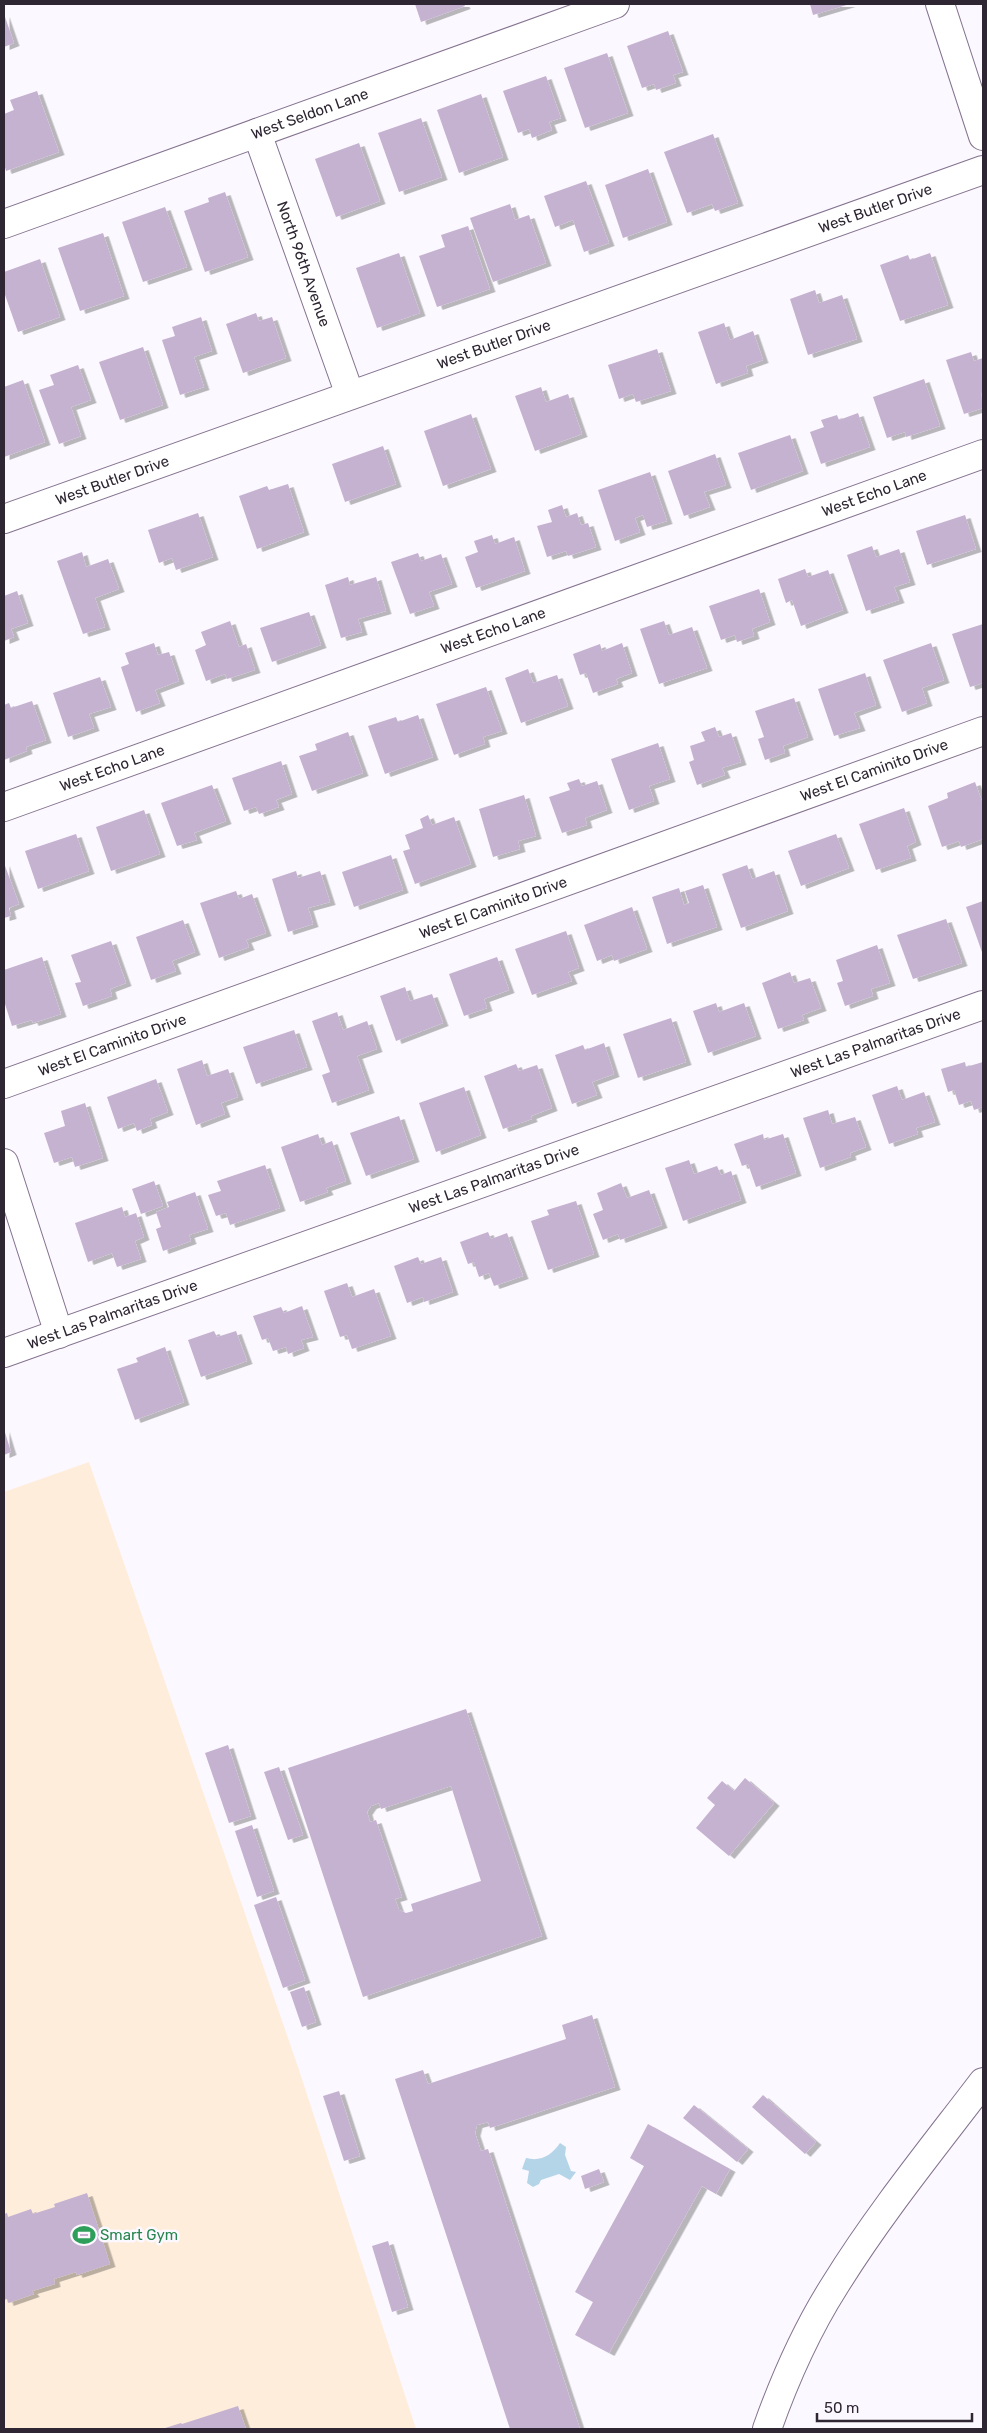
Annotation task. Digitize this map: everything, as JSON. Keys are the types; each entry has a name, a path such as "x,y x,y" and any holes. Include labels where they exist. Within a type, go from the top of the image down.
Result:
{"main road":[{"name":"West Seldon Lane","path":"4,224 614,4"},
{"path":"940,4 983,136"},
{"name":"North 96th Avenue","path":"257,133 350,395"},
{"name":"West Butler Drive","path":"4,519 983,170"},
{"name":"West Echo Lane","path":"4,807 983,454"},
{"name":"West El Caminito Drive","path":"4,1084 983,731"},
{"name":"West Las Palmaritas Drive","path":"4,1353 983,1005"},
{"path":"4,1164 59,1334"},
{"path":"766,2429 791,2372 834,2286 890,2202 983,2082"}],"shaded area":[{"path":"89,1462 298,2067 416,2429 4,2429 4,1492"}],"water":[{"path":"560,2143 566,2147 565,2155 571,2171 576,2172 570,2180 559,2174 541,2180 539,2184 533,2187 527,2183 529,2171 522,2169 526,2158 537,2159 546,2156"}],"building":[{"path":"415,4 464,4 465,6 421,22"},
{"path":"810,4 850,4 813,15"},
{"path":"4,14 14,43 4,47"},
{"path":"668,31 683,72 673,75 676,83 656,90 654,84 642,88 627,46"},
{"path":"607,53 628,113 585,128 564,68"},
{"path":"546,76 561,118 549,122 552,130 532,138 529,129 518,133 503,91"},
{"path":"37,91 59,152 6,171 4,164 4,114 14,110 10,100"},
{"path":"481,94 503,157 459,173 437,110"},
{"path":"421,118 442,177 399,192 378,133"},
{"path":"713,134 738,203 715,211 712,204 687,213 664,152"},
{"path":"359,143 380,201 336,217 315,159"},
{"path":"648,169 667,222 623,238 605,185"},
{"path":"586,181 609,243 584,252 573,220 555,227 544,196"},
{"path":"225,192 248,257 205,272 184,211 209,202 208,198"},
{"path":"510,204 515,220 529,215 546,263 493,282 470,218"},
{"path":"165,207 187,267 143,282 122,222"},
{"path":"468,226 490,289 437,307 419,256 445,247 441,235"},
{"path":"103,233 124,296 80,311 58,248"},
{"path":"399,253 420,313 377,328 356,268"},
{"path":"930,253 948,305 900,321 880,265 908,255 910,260"},
{"path":"40,259 60,317 18,332 4,292 4,272"},
{"path":"815,290 819,303 842,295 857,339 808,355 790,299"},
{"path":"256,313 259,321 272,317 286,358 243,373 226,324"},
{"path":"201,317 212,351 194,357 204,387 180,395 162,340 175,336 172,327"},
{"path":"724,323 730,340 753,331 763,360 746,366 748,373 716,384 698,332"},
{"path":"143,347 163,405 120,420 99,362"},
{"path":"657,349 671,391 636,402 633,394 619,399 608,365"},
{"path":"971,352 974,361 983,358 983,392 981,393 983,408 964,414 946,360"},
{"path":"78,365 91,400 71,407 81,436 59,444 39,390 54,385 50,375"},
{"path":"924,379 940,426 906,437 905,432 887,438 873,397"},
{"path":"23,380 45,442 4,457 4,387"},
{"path":"541,387 546,402 568,394 582,434 535,451 515,396"},
{"path":"858,413 870,447 821,464 810,432 824,427 821,420 837,415 839,420"},
{"path":"471,414 491,469 443,486 424,431"},
{"path":"790,435 803,471 751,490 738,453"},
{"path":"383,446 396,484 345,502 332,464"},
{"path":"715,454 726,485 704,492 710,507 684,516 668,471"},
{"path":"650,472 667,521 647,527 643,515 635,518 640,532 615,541 598,490"},
{"path":"288,484 304,532 257,549 239,496 267,486 269,490"},
{"path":"562,505 566,517 577,513 581,525 588,523 596,547 568,556 566,551 547,557 537,526 552,522 548,510"},
{"path":"198,513 213,557 176,570 172,558 159,563 148,530"},
{"path":"965,515 976,549 927,565 916,531"},
{"path":"492,535 495,544 514,537 525,571 476,588 465,557 478,552 474,541"},
{"path":"872,546 876,557 899,549 910,582 894,587 899,600 866,611 847,555"},
{"path":"82,552 86,567 108,559 119,589 95,598 105,627 83,634 57,561"},
{"path":"418,553 421,561 441,554 452,584 429,592 434,606 410,614 391,562"},
{"path":"805,569 808,577 828,570 843,610 801,626 792,600 786,603 778,579"},
{"path":"348,577 350,585 376,577 386,611 358,619 362,632 341,638 325,585"},
{"path":"759,589 770,622 752,629 754,636 737,642 735,635 721,640 709,606"},
{"path":"17,591 28,623 11,629 14,637 4,641 4,596"},
{"path":"309,612 321,645 272,662 260,628"},
{"path":"230,621 239,647 246,644 255,670 227,679 225,674 206,681 195,650 206,645 201,632"},
{"path":"664,621 669,635 692,627 707,668 659,684 640,629"},
{"path":"983,624 983,683 970,687 952,634"},
{"path":"154,643 158,655 169,652 179,681 155,690 160,703 136,712 121,667 129,664 125,653"},
{"path":"622,643 632,673 616,679 618,684 593,693 586,673 580,675 573,654 600,644 602,651"},
{"path":"931,643 944,680 922,688 927,703 902,712 883,660"},
{"path":"528,669 533,683 557,675 568,706 521,723 505,678"},
{"path":"865,673 876,705 854,713 860,728 834,736 818,689"},
{"path":"100,677 111,707 89,714 94,728 68,737 53,693"},
{"path":"486,687 502,731 483,737 485,744 454,755 436,704"},
{"path":"794,698 808,737 783,746 785,753 765,760 758,739 764,737 755,711"},
{"path":"32,701 46,740 26,747 27,751 4,760 4,705 9,703 11,708"},
{"path":"418,715 433,757 385,774 368,726 396,717 398,722"},
{"path":"715,727 719,737 731,733 741,762 722,768 725,775 697,785 689,762 694,760 690,746 705,741 701,732"},
{"path":"348,732 363,773 312,791 299,756 317,750 315,744"},
{"path":"658,743 670,779 649,786 654,801 629,810 611,759"},
{"path":"281,761 292,794 276,800 279,807 259,814 256,807 244,811 232,778"},
{"path":"579,779 582,786 597,781 607,810 585,818 587,825 562,833 549,797 570,790 567,783"},
{"path":"975,782 983,804 983,839 961,847 959,841 942,847 928,806 948,798 947,793"},
{"path":"212,785 226,821 194,833 197,840 177,846 161,803"},
{"path":"524,795 536,836 518,841 520,849 493,857 479,809"},
{"path":"904,808 916,842 907,846 911,858 876,870 859,824"},
{"path":"144,810 160,854 111,871 96,827"},
{"path":"428,815 432,825 454,817 471,864 415,884 403,851 410,849 405,835 423,828 420,819"},
{"path":"76,834 89,871 38,889 25,851"},
{"path":"836,834 849,868 801,886 788,851"},
{"path":"391,855 403,890 354,907 342,872"},
{"path":"4,863 19,904 9,908 11,916 4,918"},
{"path":"747,865 752,879 774,871 788,911 741,928 722,874"},
{"path":"296,871 298,878 320,871 330,902 308,908 313,924 288,932 272,879"},
{"path":"703,885 717,927 667,944 652,897 679,888 684,905 689,903 685,891"},
{"path":"236,891 239,899 252,894 266,933 246,940 249,947 219,958 200,903"},
{"path":"983,901 983,955 966,907"},
{"path":"632,907 647,949 614,961 612,955 597,961 584,925"},
{"path":"946,919 962,963 913,979 897,935"},
{"path":"183,920 195,952 172,961 176,971 151,980 136,937"},
{"path":"566,931 579,968 568,972 572,981 532,995 515,949"},
{"path":"111,941 126,983 110,989 112,996 83,1006 75,983 81,982 71,955"},
{"path":"877,945 890,983 871,989 873,996 845,1006 837,983 843,981 836,960"},
{"path":"42,957 61,1014 33,1023 32,1020 12,1026 4,1001 4,970"},
{"path":"497,957 509,990 484,999 487,1008 464,1016 449,974"},
{"path":"790,972 794,983 810,978 821,1008 802,1015 804,1020 778,1029 762,983"},
{"path":"405,987 410,1001 432,994 443,1023 396,1041 380,996"},
{"path":"716,1003 719,1012 744,1003 756,1036 708,1053 693,1011"},
{"path":"337,1012 343,1030 367,1021 377,1049 357,1056 369,1090 332,1103 322,1075 330,1072 312,1021"},
{"path":"671,1018 686,1062 638,1078 623,1034"},
{"path":"294,1030 307,1067 256,1084 243,1047"},
{"path":"604,1043 614,1074 592,1082 597,1095 572,1104 555,1055 583,1045 585,1050"},
{"path":"202,1060 207,1076 228,1069 238,1097 221,1103 225,1114 196,1125 177,1069"},
{"path":"965,1062 966,1067 983,1062 983,1107 974,1110 971,1101 959,1105 954,1090 948,1092 941,1069"},
{"path":"516,1064 519,1071 537,1065 552,1108 531,1116 532,1119 503,1129 484,1076"},
{"path":"156,1079 168,1112 150,1119 152,1125 137,1131 134,1123 118,1129 107,1097"},
{"path":"897,1086 902,1100 924,1092 935,1122 916,1128 918,1134 889,1144 872,1095"},
{"path":"464,1087 481,1135 436,1152 419,1103"},
{"path":"85,1103 103,1158 75,1167 72,1157 54,1163 44,1133 65,1126 61,1111"},
{"path":"828,1110 832,1124 855,1117 866,1147 850,1153 851,1157 820,1168 803,1118"},
{"path":"399,1116 414,1159 366,1176 350,1133"},
{"path":"318,1134 322,1145 332,1141 346,1181 326,1188 328,1192 300,1202 281,1147"},
{"path":"763,1134 764,1140 783,1134 796,1173 756,1187 748,1164 742,1166 734,1144"},
{"path":"689,1160 694,1174 717,1166 721,1175 731,1171 741,1200 683,1221 665,1168"},
{"path":"265,1165 280,1208 230,1225 226,1213 216,1216 208,1195 221,1191 217,1181"},
{"path":"154,1181 163,1206 141,1214 132,1189"},
{"path":"621,1183 627,1198 649,1190 662,1225 620,1240 618,1234 603,1240 593,1214 603,1210 597,1193"},
{"path":"195,1192 208,1229 189,1235 191,1241 163,1251 156,1229 161,1227 156,1212 169,1207 167,1202"},
{"path":"576,1201 594,1254 548,1270 531,1221 549,1215 547,1210"},
{"path":"122,1207 125,1217 136,1213 144,1237 135,1241 141,1259 117,1267 112,1253 88,1262 75,1223"},
{"path":"488,1232 491,1239 507,1233 523,1276 494,1286 489,1273 479,1277 474,1262 468,1264 460,1242"},
{"path":"418,1257 421,1264 441,1257 453,1292 424,1302 423,1297 407,1303 394,1266"},
{"path":"347,1283 352,1297 374,1289 391,1336 352,1349 347,1335 340,1337 324,1291"},
{"path":"302,1306 313,1337 301,1340 304,1348 288,1354 286,1347 273,1351 268,1338 262,1340 253,1316 281,1307 284,1313"},
{"path":"214,1331 217,1337 236,1331 247,1361 201,1377 188,1340"},
{"path":"165,1347 184,1402 135,1420 117,1369 138,1362 136,1358"},
{"path":"4,1429 11,1452 4,1455"},
{"path":"466,1709 542,1936 363,1997 288,1768","holes":["451,1786 481,1881 411,1904 413,1911 406,1913 399,1910 395,1899 402,1897 376,1820 370,1822 367,1812 371,1806 379,1803 381,1809"]},
{"path":"228,1745 251,1816 229,1823 205,1753"},
{"path":"279,1767 303,1835 288,1840 264,1772"},
{"path":"745,1778 774,1803 729,1856 696,1828 715,1805 707,1798 722,1781 734,1791"},
{"path":"252,1825 274,1891 257,1897 235,1831"},
{"path":"276,1897 305,1980 283,1988 254,1905"},
{"path":"304,1987 316,2022 302,2027 290,1992"},
{"path":"592,2015 615,2087 490,2128 488,2122 477,2125 475,2133 481,2151 488,2149 580,2429 510,2429 395,2079 423,2070 428,2084 566,2039 562,2025"},
{"path":"339,2091 360,2156 344,2161 323,2096"},
{"path":"763,2095 816,2142 805,2154 752,2107"},
{"path":"694,2105 748,2149 737,2162 683,2118"},
{"path":"648,2124 730,2169 716,2194 702,2186 609,2353 575,2335 593,2302 575,2292 644,2166 630,2158"},
{"path":"599,2169 604,2182 585,2189 581,2176"},
{"path":"87,2193 110,2264 77,2275 76,2272 54,2279 55,2284 32,2291 34,2294 8,2303 7,2299 4,2300 4,2214 7,2213 8,2217 31,2209 33,2214 55,2207 54,2204"},
{"path":"388,2241 408,2307 392,2312 372,2246"},
{"path":"238,2406 246,2429 162,2429 182,2424"}],"place":[{"name":"Smart Gym","path":"84,2235"}]}
